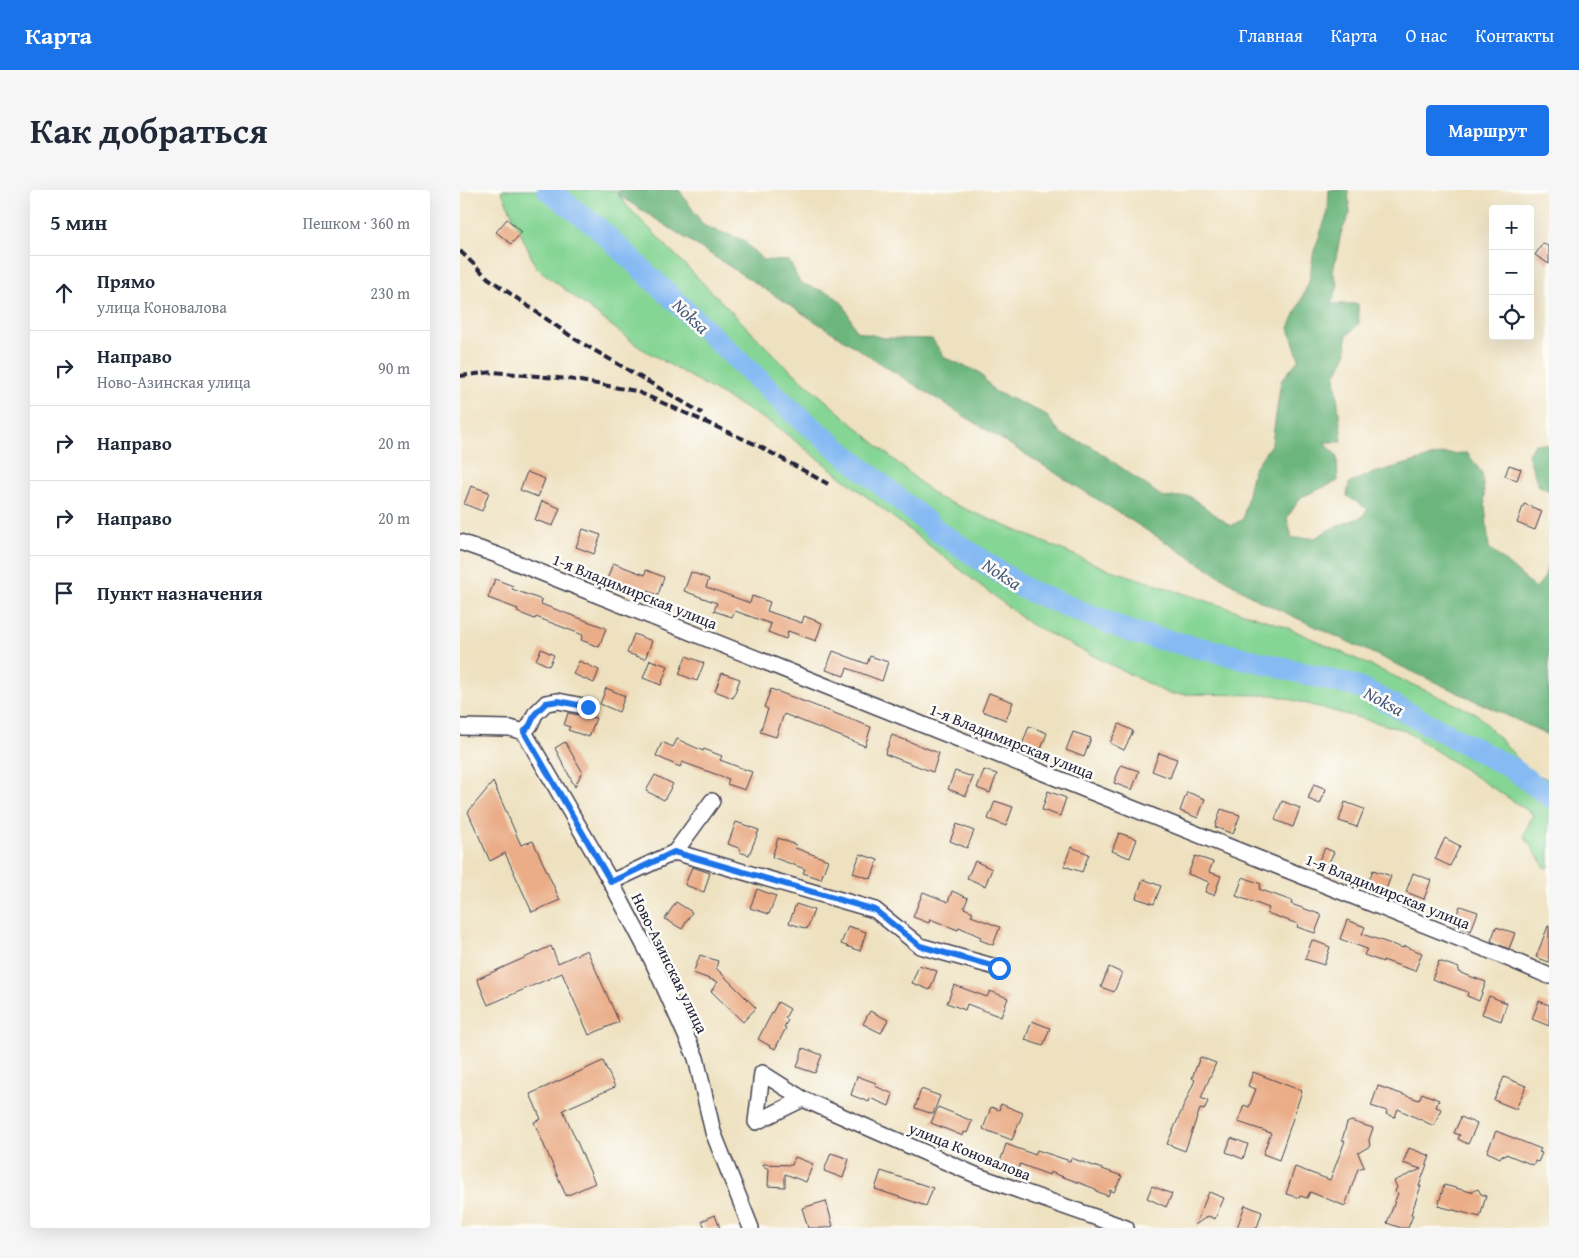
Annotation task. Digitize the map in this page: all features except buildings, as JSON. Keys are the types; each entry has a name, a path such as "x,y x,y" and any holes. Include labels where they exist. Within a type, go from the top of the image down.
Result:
{"street":[{"name":"1-я Владимирская улица","path":"460,542 516,562 1549,976"},
{"path":"460,727 510,728 524,732 535,714 546,703 558,701 588,707"},
{"name":"Ново-Азинская улица","path":"524,732 611,882 652,960 696,1058 713,1132 751,1228"},
{"path":"611,882 674,852 712,802"},
{"path":"674,852 875,910 920,946 999,968"},
{"name":"улица Коновалова","path":"803,1099 978,1176 1126,1228"}],"green space":[{"path":"501,190 615,190 628,207 780,361 937,497 1105,568 1284,626 1477,714 1531,773 1549,779 1549,867 1545,868 1524,835 1533,814 1404,730 1274,695 1169,694 1030,624 776,426 639,347 536,267"},
{"path":"618,190 679,190 704,226 743,240 763,260 789,261 800,283 832,294 844,305 856,331 884,338 932,339 945,358 979,372 994,391 1045,414 1062,435 1091,446 1164,498 1189,496 1231,526 1243,519 1253,470 1272,443 1281,381 1299,359 1289,328 1309,282 1314,251 1328,212 1329,190 1348,190 1350,213 1341,233 1333,272 1338,286 1331,304 1358,304 1359,323 1346,337 1347,352 1335,376 1342,442 1324,442 1337,456 1338,481 1301,497 1287,518 1292,538 1315,538 1332,528 1362,517 1368,509 1347,496 1349,483 1370,474 1442,454 1467,453 1482,473 1489,548 1536,588 1545,577 1549,559 1549,735 1258,600 883,365 620,196"},
{"path":"1535,444 1549,446 1549,491 1538,485 1528,454"}],"waterway":[{"name":"Noksa","path":"548,190 597,227 792,411 939,532 1025,589 1134,633 1359,687 1513,769 1549,796"}],"railway":[{"path":"460,251 488,278 575,339 702,413"},
{"path":"460,376 493,372 569,379 636,391 757,445 828,484"}],"route":[{"path":"588,707 558,701 546,703 535,714 524,732 611,882 674,852 875,910 920,946 999,968"}]}
